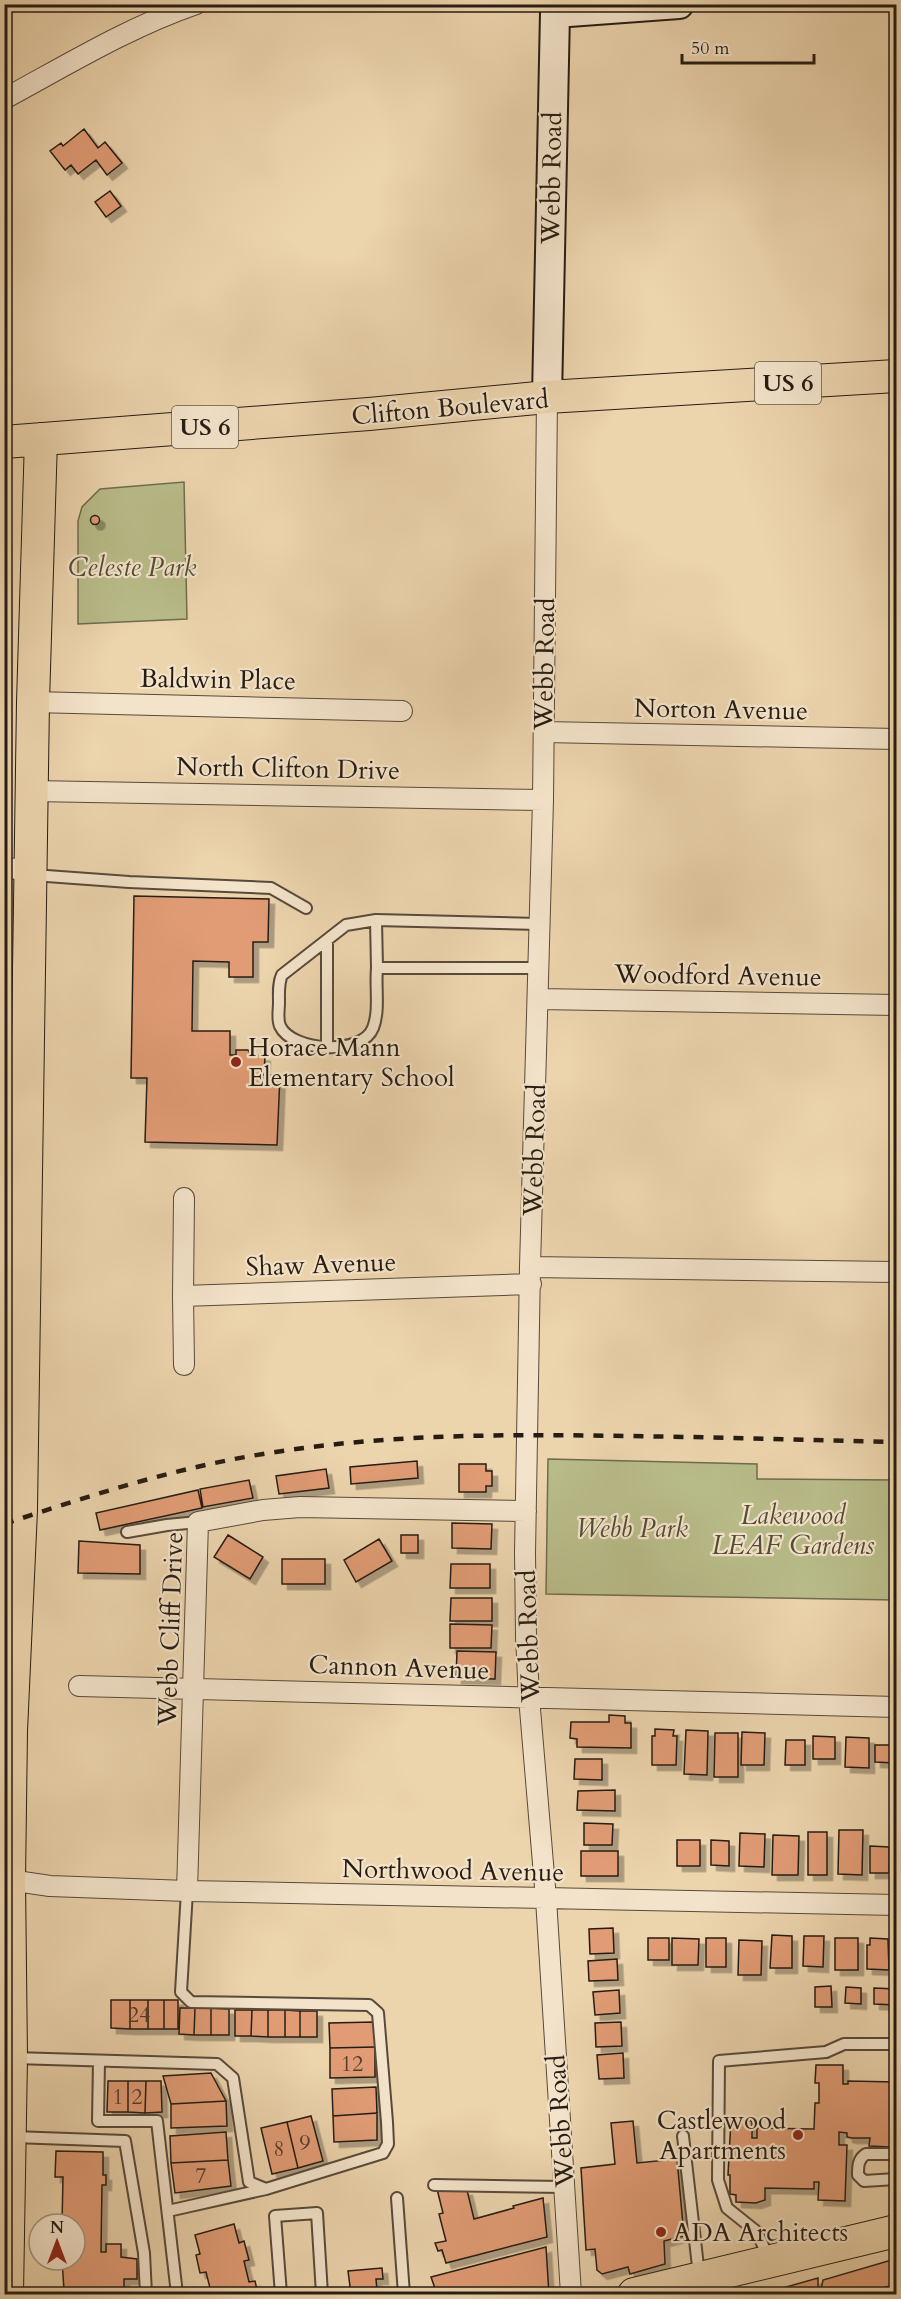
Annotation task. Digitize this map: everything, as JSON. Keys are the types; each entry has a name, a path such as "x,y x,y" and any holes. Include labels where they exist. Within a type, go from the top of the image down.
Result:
{"main road":[{"name":"Clifton Boulevard","path":"4,442 369,414 547,397 897,376"},
{"path":"7,2295 11,2058 8,1864 22,1487 22,870 33,791 33,702 41,439"},
{"path":"634,2295 711,2282 770,2261 897,2231"}],"street":[{"path":"4,99 146,24 196,4"},
{"path":"555,9 679,4"},
{"name":"Webb Road","path":"555,9 547,397 543,800 526,1511 526,1637 546,1899 571,2295"},
{"name":"Baldwin Place","path":"33,702 402,711"},
{"name":"Norton Avenue","path":"544,732 897,739"},
{"name":"North Clifton Drive","path":"33,791 543,800"},
{"name":"Woodford Avenue","path":"538,999 897,1005"},
{"path":"184,1198 184,1365"},
{"name":"Shaw Avenue","path":"183,1296 531,1276 897,1272"},
{"name":"Webb Cliff Drive","path":"186,1891 198,1522 235,1514 300,1507 526,1511"},
{"name":"Cannon Avenue","path":"79,1686 897,1707"},
{"name":"Northwood Avenue","path":"8,1864 50,1886 186,1891 897,1905"}],"lane":[{"path":"22,870 129,882 271,888 306,908"},
{"path":"376,920 377,968 373,1028 368,1036 352,1045 314,1047 299,1042 284,1031 279,1022 282,975 346,926 376,920 539,924"},
{"path":"327,940 327,1046"},
{"path":"377,968 539,968"},
{"path":"127,1532 198,1522"},
{"name":"Webb Cliff Drive","path":"186,1891 181,1992 191,2002 369,2006 378,2013 388,2133 388,2144 383,2153 266,2189"},
{"path":"770,2261 757,2232 727,2208 718,2180 719,2061 826,2052 844,2044 897,2044"},
{"path":"11,2058 217,2064 232,2078 249,2182 266,2189"},
{"path":"99,2061 98,2121 157,2121 177,2295"},
{"path":"683,2136 711,2282"},
{"path":"10,2137 125,2141 144,2253 146,2295"},
{"path":"897,2154 866,2154 859,2161 858,2167 858,2175 864,2181 897,2179"},
{"path":"435,2185 564,2187"},
{"path":"168,2211 266,2189"},
{"path":"397,2198 404,2295"},
{"path":"281,2295 275,2216 317,2213 322,2295"}],"green space":[{"name":"Celeste Park","path":"184,482 187,619 78,624 78,521 82,507 100,489"},
{"name":"Webb Park","path":"548,1459 757,1464 757,1479 896,1480 896,1600 546,1594"}],"building":[{"path":"84,129 98,148 105,142 122,163 107,175 96,160 78,174 71,165 65,170 50,151 61,143 63,146"},
{"path":"110,191 121,206 106,217 95,202"},
{"path":"95,516 99,520 95,524 91,520"},
{"path":"134,896 269,899 268,942 253,942 253,977 229,977 229,962 193,961 192,1031 230,1031 230,1055 236,1055 236,1050 248,1050 251,1055 265,1056 264,1075 280,1075 277,1145 145,1142 147,1078 131,1078"},
{"path":"417,1461 418,1478 351,1484 350,1467"},
{"path":"459,1464 486,1464 486,1471 492,1471 492,1486 486,1486 486,1492 459,1492"},
{"path":"326,1469 329,1488 279,1494 276,1476"},
{"path":"249,1480 253,1498 203,1507 200,1489"},
{"path":"198,1490 202,1508 100,1530 96,1513"},
{"path":"452,1523 492,1524 491,1549 452,1548"},
{"path":"228,1535 263,1557 250,1579 214,1557"},
{"path":"401,1535 418,1535 418,1553 401,1553"},
{"path":"379,1539 392,1561 356,1582 344,1560"},
{"path":"79,1541 140,1545 140,1574 78,1573"},
{"path":"282,1559 325,1559 325,1584 282,1584"},
{"path":"451,1564 490,1564 490,1588 450,1588"},
{"path":"451,1598 492,1598 492,1621 450,1621"},
{"path":"450,1624 492,1625 491,1648 450,1648"},
{"path":"457,1651 496,1652 495,1679 456,1678"},
{"path":"609,1715 625,1716 625,1723 631,1723 631,1748 577,1747 577,1739 570,1738 571,1722 609,1722"},
{"path":"655,1729 674,1730 673,1736 677,1736 676,1765 652,1765 652,1736 655,1736"},
{"path":"686,1730 708,1731 707,1775 684,1774"},
{"path":"742,1732 765,1733 764,1765 741,1765"},
{"path":"715,1733 738,1733 738,1777 714,1777"},
{"path":"813,1736 835,1737 835,1759 813,1759"},
{"path":"846,1737 869,1738 869,1768 845,1767"},
{"path":"786,1740 805,1740 805,1765 785,1765"},
{"path":"875,1745 896,1745 896,1763 875,1762"},
{"path":"575,1759 602,1759 602,1780 574,1779"},
{"path":"615,1790 615,1811 577,1810 578,1791"},
{"path":"584,1823 613,1824 612,1845 584,1845"},
{"path":"839,1830 863,1830 862,1875 838,1874"},
{"path":"808,1832 827,1832 827,1875 808,1875"},
{"path":"740,1833 765,1834 764,1867 739,1866"},
{"path":"773,1835 799,1836 798,1875 772,1875"},
{"path":"677,1840 700,1840 700,1866 677,1866"},
{"path":"711,1840 729,1841 729,1866 711,1865"},
{"path":"870,1846 889,1847 889,1873 870,1873"},
{"path":"581,1851 618,1851 618,1876 581,1876"},
{"path":"613,1928 614,1953 590,1954 589,1929"},
{"path":"772,1935 792,1936 792,1968 770,1968"},
{"path":"804,1936 824,1936 823,1967 803,1966"},
{"path":"648,1938 669,1938 669,1960 648,1960"},
{"path":"672,1938 699,1939 698,1965 672,1965"},
{"path":"706,1938 726,1938 726,1967 706,1967"},
{"path":"835,1938 858,1938 858,1970 835,1970"},
{"path":"870,1938 888,1939 889,1970 867,1969 867,1945 870,1945"},
{"path":"739,1940 762,1941 761,1975 738,1975"},
{"path":"617,1959 618,1980 589,1981 588,1961"},
{"path":"831,1986 832,2007 815,2007 815,1987"},
{"path":"846,1987 861,1988 861,2004 845,2003"},
{"path":"874,1988 896,1989 896,2005 874,2004"},
{"path":"619,1990 620,2013 595,2015 593,1992"},
{"path":"111,2000 130,2000 130,2029 111,2028"},
{"path":"130,2000 148,2000 148,2029 130,2029"},
{"path":"148,2000 164,2000 164,2029 148,2029"},
{"path":"164,2000 178,2000 178,2029 164,2029"},
{"path":"180,2008 195,2008 194,2035 179,2034"},
{"path":"195,2008 211,2008 211,2035 194,2035"},
{"path":"211,2008 229,2009 229,2035 211,2035"},
{"path":"235,2010 252,2010 251,2036 235,2036"},
{"path":"252,2010 268,2010 268,2037 251,2036"},
{"path":"268,2010 285,2010 285,2037 268,2037"},
{"path":"285,2010 300,2011 300,2037 285,2037"},
{"path":"300,2011 317,2011 317,2037 300,2037"},
{"path":"374,2022 375,2047 330,2048 329,2023"},
{"path":"621,2022 622,2046 596,2047 595,2023"},
{"path":"375,2047 375,2077 330,2078 330,2048"},
{"path":"623,2053 624,2078 599,2079 597,2055"},
{"name":"Castlewood Apartments","path":"816,2065 843,2065 843,2084 848,2084 848,2081 896,2082 896,2137 890,2137 890,2147 869,2146 870,2138 852,2138 847,2137 847,2133 839,2132 839,2145 847,2145 845,2201 818,2200 819,2182 814,2182 814,2189 765,2188 765,2200 756,2203 736,2202 736,2195 730,2194 730,2175 728,2175 731,2120 752,2121 752,2138 757,2138 757,2128 814,2129 815,2103 819,2103 819,2083 815,2083"},
{"path":"211,2073 226,2101 171,2104 163,2076"},
{"path":"108,2081 128,2081 128,2112 107,2112"},
{"path":"128,2081 146,2081 145,2113 128,2112"},
{"path":"146,2081 161,2081 162,2112 145,2113"},
{"path":"376,2087 377,2113 333,2116 332,2089"},
{"path":"226,2101 227,2126 171,2128 171,2104"},
{"path":"377,2113 377,2140 334,2142 333,2116"},
{"path":"311,2116 323,2161 298,2168 287,2122"},
{"path":"633,2121 637,2163 677,2159 684,2236 664,2241 665,2264 630,2274 628,2267 602,2274 597,2270 595,2249 586,2250 581,2168 615,2164 611,2123"},
{"path":"287,2122 298,2168 272,2174 261,2128"},
{"path":"226,2132 228,2160 171,2163 170,2136"},
{"path":"56,2151 103,2152 103,2175 106,2175 106,2185 102,2185 101,2252 106,2252 106,2244 121,2244 121,2257 137,2259 137,2279 124,2279 124,2294 70,2294 70,2290 64,2290 63,2272 87,2272 87,2212 62,2212 63,2177 55,2177"},
{"path":"228,2160 231,2186 175,2193 171,2163"},
{"path":"437,2189 467,2190 474,2219 543,2198 547,2237 446,2263 442,2250 438,2251 435,2243 446,2241 439,2214 443,2213"},
{"path":"234,2224 239,2243 244,2241 249,2260 244,2261 249,2282 255,2281 258,2294 206,2294 211,2292 206,2272 200,2273 196,2255 200,2254 195,2235"},
{"path":"546,2247 549,2294 437,2294 431,2277"},
{"path":"895,2259 896,2284 864,2294 820,2294 823,2280"},
{"path":"382,2268 383,2279 376,2279 377,2290 383,2289 384,2294 351,2294 348,2271"},
{"path":"818,2278 818,2294 759,2294 779,2289"}],"railway":[{"path":"4,1524 100,1493 197,1467 263,1454 353,1442 533,1435 896,1442"}],"place":[{"name":"Horace Mann Elementary School","path":"236,1062"},
{"name":"Castlewood Apartments","path":"798,2135"},
{"name":"ADA Architects","path":"661,2232"}],"park label":[{"name":"Lakewood LEAF Gardens","path":"793,1530"}]}
